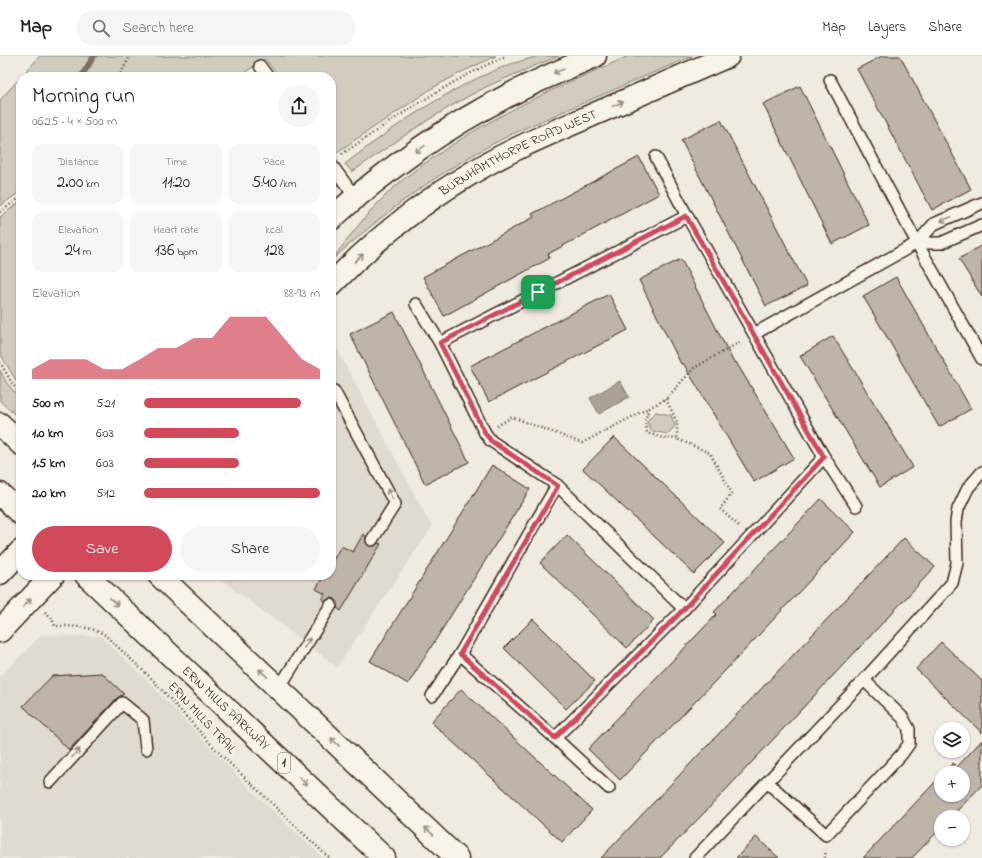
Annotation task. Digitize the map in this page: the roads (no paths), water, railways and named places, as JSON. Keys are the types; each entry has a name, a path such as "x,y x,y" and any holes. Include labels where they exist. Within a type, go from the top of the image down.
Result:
{"main road":[{"path":"336,215 377,180 453,127 510,94 595,56"},
{"name":"BURNHAMTHORPE ROAD WEST","path":"336,280 402,220 476,170 557,130 728,56"},
{"path":"0,424 16,439"},
{"path":"0,494 16,509"},
{"path":"0,574 16,556"},
{"path":"0,631 48,580"},
{"name":"ERIN MILLS PARKWAY","path":"91,580 384,858"},
{"path":"165,580 457,858"}],"lane":[{"path":"260,66 264,72"},
{"path":"830,80 917,243 982,359"},
{"path":"656,157 686,216 824,457 856,506"},
{"path":"336,171 355,198"},
{"path":"754,334 917,243 934,224 982,203"},
{"path":"440,343 686,216"},
{"path":"917,243 941,242 982,225"},
{"path":"416,304 440,343 485,433 491,441 558,486 684,609"},
{"path":"336,395 395,504 372,540"},
{"path":"555,738 684,609 824,457"},
{"path":"696,858 864,680 952,583 957,563 956,522 958,509 968,488 982,472"},
{"path":"432,696 460,654 558,486"},
{"path":"279,688 331,605"},
{"path":"460,654 609,788"},
{"path":"767,782 826,835 901,755 908,744 909,729 903,718 864,680"},
{"path":"50,782 122,703 143,720 146,749"}],"waterway":[{"path":"84,72 94,56"}]}
